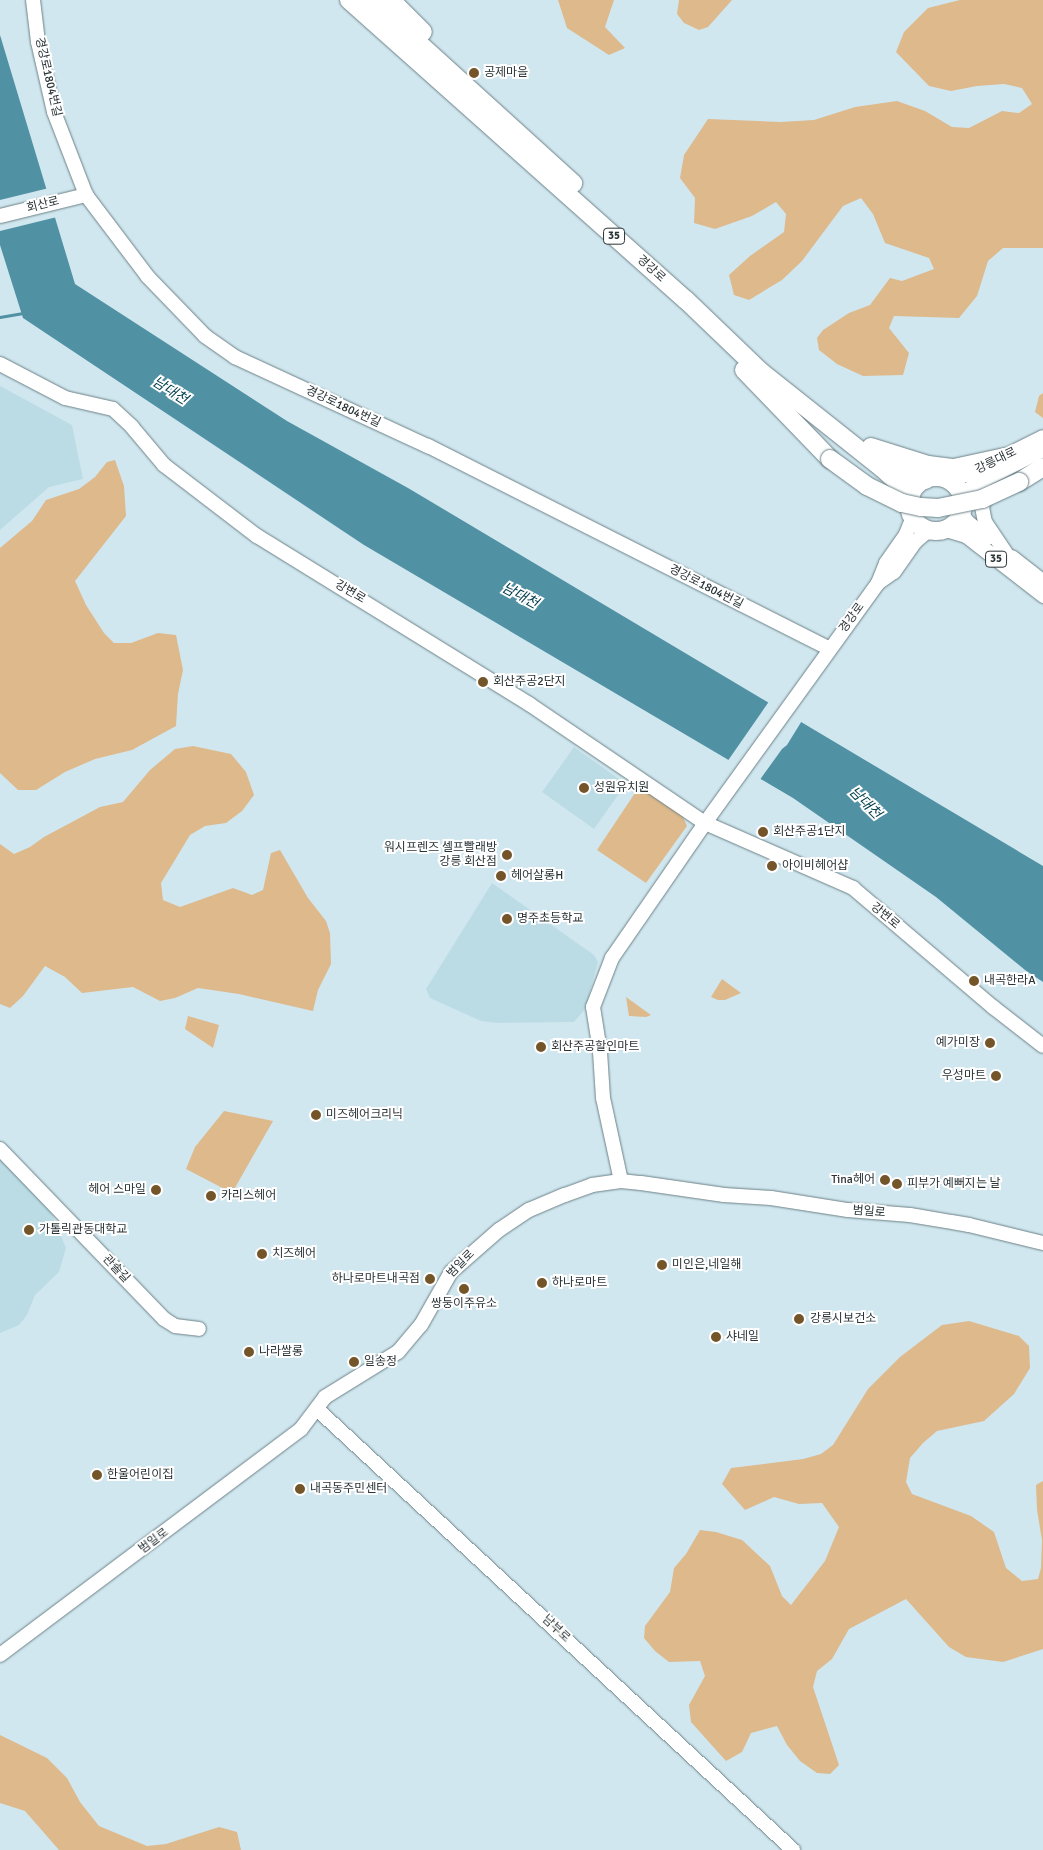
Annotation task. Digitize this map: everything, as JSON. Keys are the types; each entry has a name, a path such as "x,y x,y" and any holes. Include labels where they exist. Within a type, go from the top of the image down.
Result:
{"highway":[{"name":"경강로","path":"349,0 686,300 760,371 882,468 911,495"},
{"name":"경강로","path":"371,0 566,176 790,383 904,473 926,480"},
{"path":"391,0 566,176"},
{"path":"686,300 739,364 830,459 867,486 902,503 938,508 982,499 1019,482 1043,467"},
{"path":"871,447 928,465 954,468 1002,465"},
{"path":"913,517 909,504 915,487 926,480 940,478 949,481"},
{"name":"35","path":"949,481 956,486 961,505"},
{"path":"938,530 954,525 961,505"},
{"name":"35","path":"913,517 921,527 938,530"}],"main road":[{"name":"35","path":"961,505 973,528 1043,582"},
{"name":"35","path":"938,530 966,536 1043,595"}],"street":[{"name":"경강로1804번길","path":"33,0 38,42 54,112 80,196 148,278 205,336 223,350 428,446 828,652"},
{"name":"회산로","path":"0,216 80,196"},
{"name":"강변로","path":"0,364 65,398 113,409 132,427 164,465 257,536 529,704 705,822 853,888 993,1007 1043,1046"},
{"name":"강릉대로","path":"961,505 973,486 1043,437"},
{"name":"강릉대로","path":"949,481 1043,450"},
{"path":"1002,465 982,507 985,522 1006,553"},
{"name":"경강로","path":"828,652 878,583 886,563 906,534 913,517"},
{"name":"경강로","path":"878,583 894,572 915,542 938,530"},
{"path":"621,1181 603,1098 600,1051 593,1007 612,958 705,822 715,811 828,652"},
{"name":"관솔길","path":"0,1149 164,1319 175,1326 199,1329"},
{"name":"범일로","path":"0,1655 301,1429 325,1397 331,1392 398,1352 421,1325 451,1272 499,1230 529,1210 565,1194 592,1185 621,1181 724,1195 771,1198 848,1210 910,1215 969,1225 1043,1243"},
{"name":"남부로","path":"317,1409 793,1850"}],"shaded area":[{"path":"558,0 614,0 605,27 625,48 609,55 567,28"},
{"path":"679,0 732,0 708,27 699,30 684,23 677,14"},
{"path":"960,0 1043,0 1043,248 1003,248 988,261 977,296 959,318 894,316 889,328 909,353 903,375 863,376 837,364 819,350 817,338 823,330 849,313 870,305 890,278 902,281 934,269 929,258 885,243 873,214 861,198 843,206 802,261 782,280 749,300 734,295 729,275 750,256 784,232 786,214 776,202 752,216 715,229 694,223 695,198 680,178 684,155 708,119 781,122 814,120 855,107 897,101 925,111 952,127 969,128 1002,111 1019,113 1032,104 1022,88 1004,84 977,86 951,91 929,86 896,52 904,32 928,8"},
{"path":"0,386 72,425 83,479 49,487 0,530"},
{"path":"1043,393 1043,418 1035,412 1039,396"},
{"path":"115,460 124,486 126,516 75,581 86,605 104,633 114,643 131,643 158,633 176,635 183,670 178,694 176,726 132,750 95,759 65,772 36,790 18,790 0,773 0,548 32,521 46,500 79,489 95,477 107,462"},
{"path":"193,746 231,754 246,772 254,795 242,811 226,823 205,826 190,835 161,883 163,900 180,907 233,888 252,895 263,890 271,853 280,850 308,898 326,921 330,933 331,964 318,990 313,1011 239,994 198,988 175,998 160,1001 133,987 82,993 65,977 45,966 23,996 10,1008 0,1004 0,844 14,854 30,847 44,837 100,807 123,802 150,770 175,749"},
{"name":"성원유치원","path":"574,747 626,784 594,829 542,792"},
{"path":"641,784 680,810 687,826 646,883 597,850"},
{"name":"명주초등학교","path":"492,883 594,955 598,962 585,1009 574,1022 497,1023 481,1021 430,998 426,989"},
{"path":"722,979 741,993 725,1000 711,997"},
{"path":"626,997 651,1015 646,1017 629,1016"},
{"path":"188,1016 219,1025 213,1048 185,1029"},
{"path":"224,1111 273,1121 232,1193 186,1169 195,1147"},
{"name":"가톨릭관동대학교","path":"0,1159 51,1212 66,1248 59,1272 35,1295 27,1315 19,1325 0,1333"},
{"path":"969,1321 1019,1336 1029,1346 1030,1368 1014,1394 984,1421 937,1431 923,1443 910,1458 906,1482 912,1494 971,1516 994,1532 1006,1568 1022,1581 1038,1579 1041,1568 1042,1540 1037,1510 1036,1485 1043,1481 1043,1649 1003,1662 966,1657 949,1647 906,1599 849,1629 832,1659 817,1671 813,1687 839,1765 830,1774 817,1773 800,1761 787,1745 777,1726 751,1733 742,1752 726,1761 691,1722 689,1705 705,1676 700,1661 669,1662 655,1651 644,1638 645,1626 670,1592 674,1568 686,1554 700,1530 716,1532 742,1540 770,1566 782,1596 791,1605 825,1561 839,1527 822,1503 799,1504 774,1497 745,1510 722,1484 731,1468 803,1459 821,1454 833,1445 868,1389 900,1357 942,1325"},
{"path":"0,1735 47,1758 67,1778 80,1802 99,1826 147,1846 166,1844 219,1827 237,1832 241,1850 59,1850 25,1811 0,1803"}],"water":[{"name":"남대천","path":"0,35 75,284 287,421 408,488 1043,866 1043,982 1025,970 936,897 793,798 364,545 23,318 0,245"}],"pier":[{"path":"49,188 57,217 0,231 0,200"},
{"path":"770,700 803,719 787,745 759,781 727,762"}],"waterway":[{"path":"0,317 23,313"}],"place":[{"name":"공제마을","path":"474,73"},
{"name":"회산주공2단지","path":"483,682"},
{"name":"성원유치원","path":"584,788"},
{"name":"회산주공1단지","path":"763,832"},
{"name":"워시프렌즈 셀프빨래방 강릉 회산점","path":"507,855"},
{"name":"아이비헤어샵","path":"772,866"},
{"name":"헤어살롱H","path":"501,876"},
{"name":"명주초등학교","path":"507,919"},
{"name":"내곡한라A","path":"974,981"},
{"name":"예가미장","path":"990,1043"},
{"name":"회산주공할인마트","path":"541,1047"},
{"name":"우성마트","path":"996,1076"},
{"name":"미즈헤어크리닉","path":"316,1115"},
{"name":"Tina헤어","path":"885,1180"},
{"name":"피부가 예뻐지는 날","path":"897,1184"},
{"name":"헤어 스마일","path":"156,1190"},
{"name":"카리스헤어","path":"211,1196"},
{"name":"가톨릭관동대학교","path":"29,1230"},
{"name":"치즈헤어","path":"262,1254"},
{"name":"미인은,네일해","path":"662,1265"},
{"name":"하나로마트내곡점","path":"430,1279"},
{"name":"하나로마트","path":"542,1283"},
{"name":"쌍둥이주유소","path":"464,1289"},
{"name":"강릉시보건소","path":"799,1319"},
{"name":"샤네일","path":"716,1337"},
{"name":"나라쌀롱","path":"249,1352"},
{"name":"일송정","path":"354,1362"},
{"name":"한울어린이집","path":"97,1475"},
{"name":"내곡동주민센터","path":"300,1489"}]}
